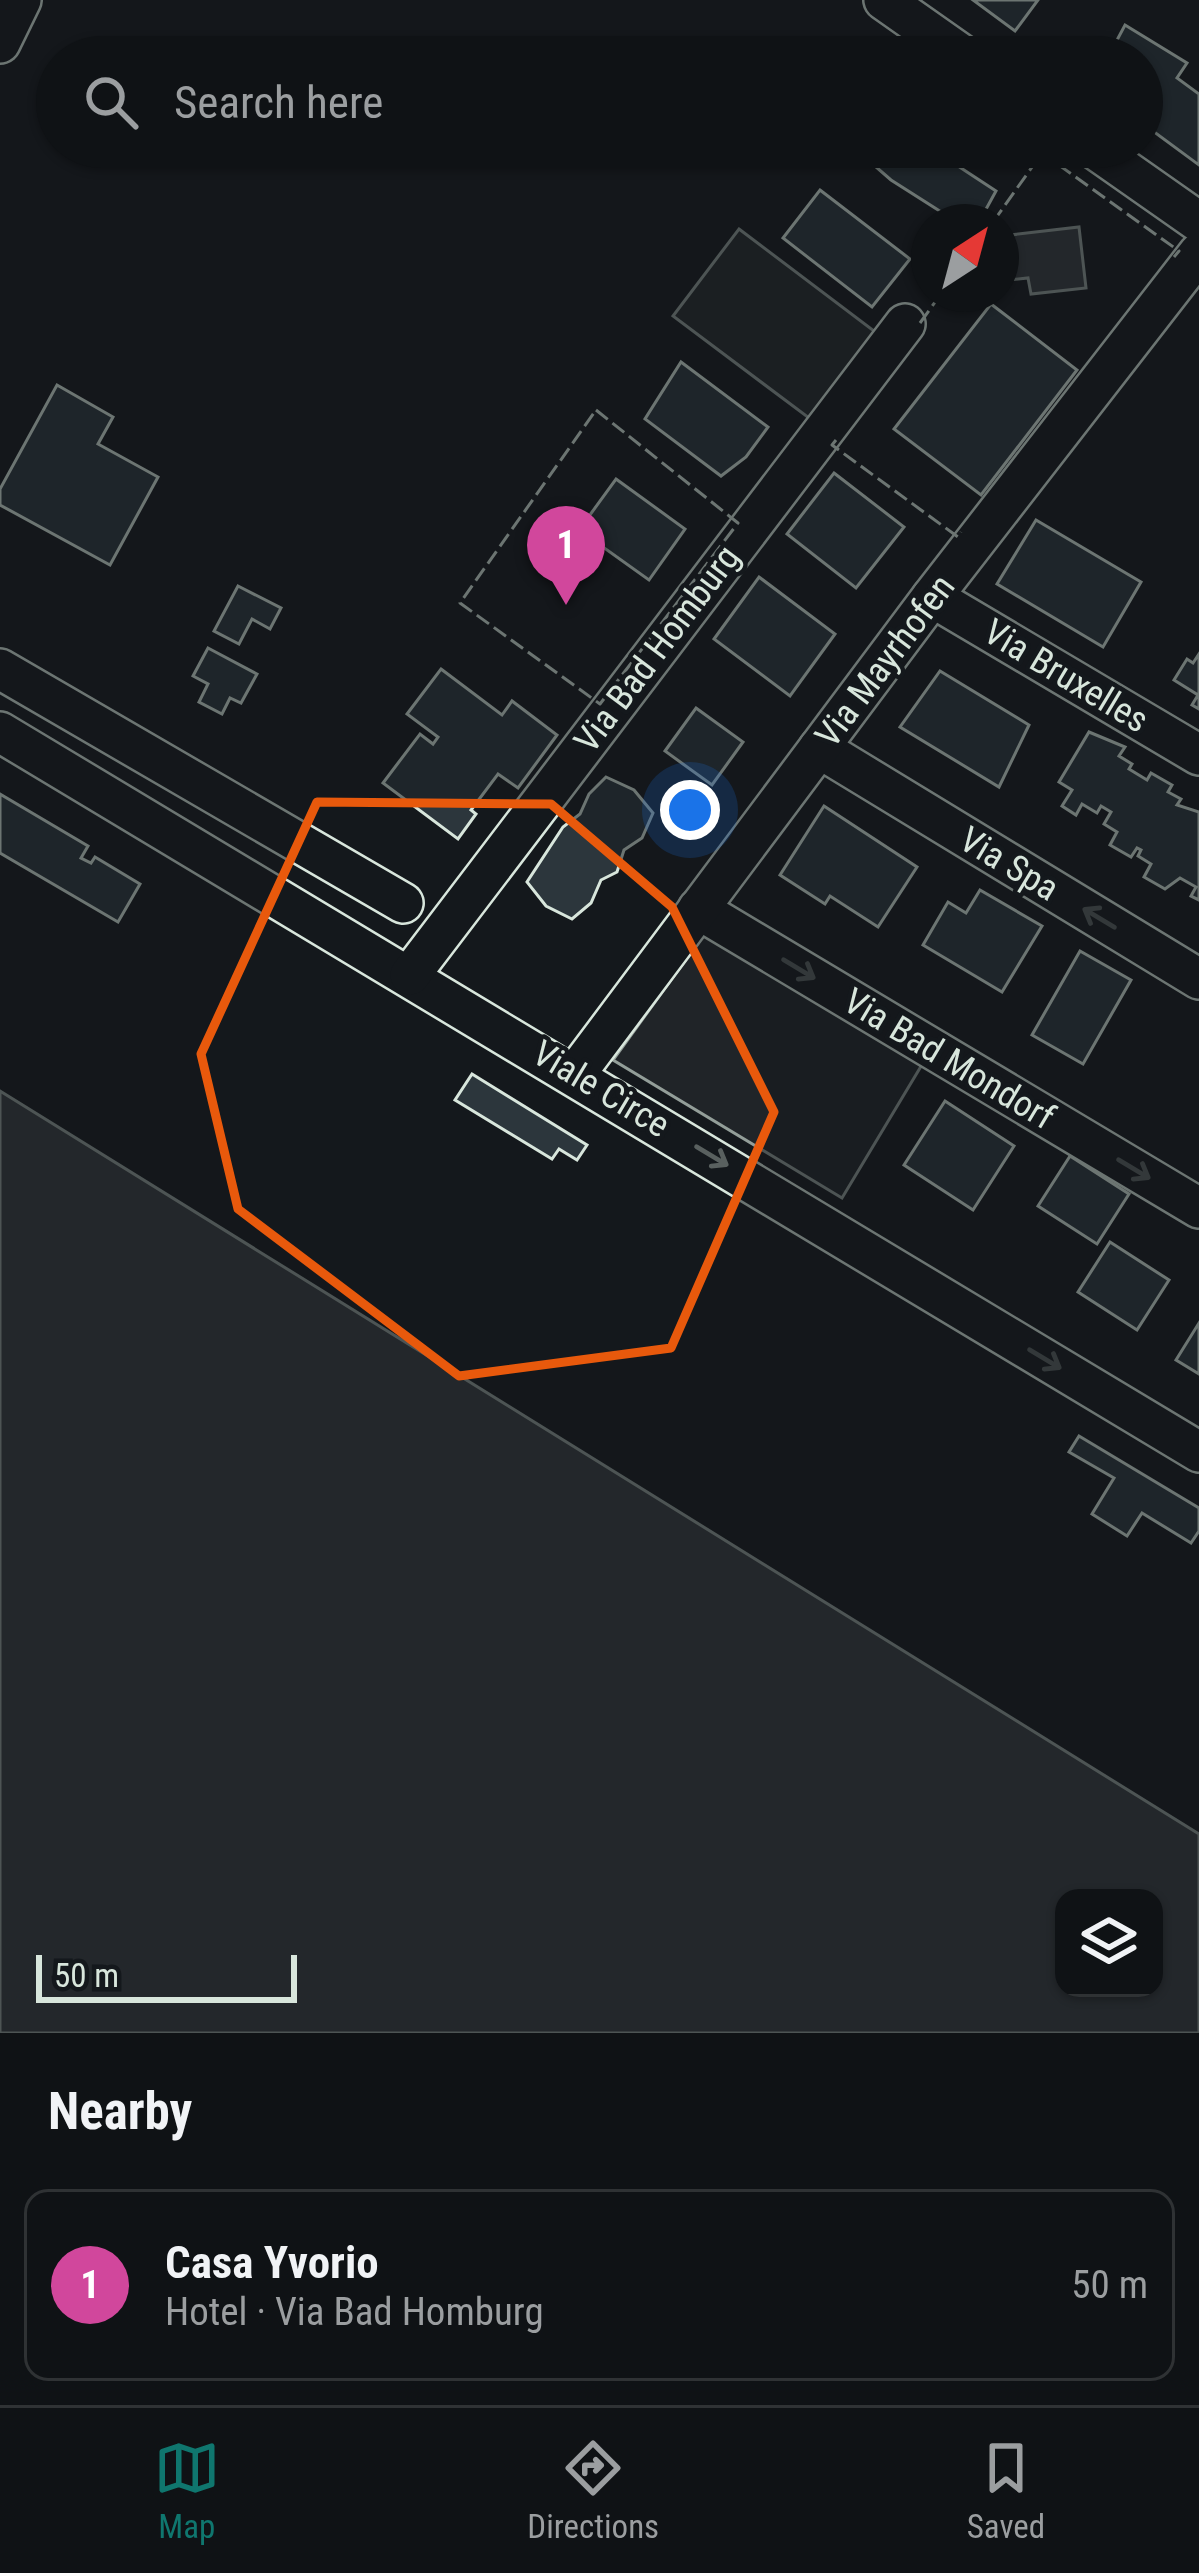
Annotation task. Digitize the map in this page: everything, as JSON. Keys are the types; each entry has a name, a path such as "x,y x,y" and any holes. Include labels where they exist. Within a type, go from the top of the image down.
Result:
{"street":[{"path":"0,43 21,0"},
{"path":"884,0 935,36"},
{"path":"1122,168 1199,222"},
{"name":"Via Mayrhofen","path":"576,1073 932,597 1199,253"},
{"name":"Via Bad Homburg","path":"410,974 905,324"},
{"name":"Via Bruxelles","path":"932,597 1199,755"},
{"path":"0,669 403,903"},
{"name":"Viale Circe","path":"0,732 576,1073 1199,1452"},
{"name":"Via Spa","path":"819,748 1199,979"},
{"path":"294,906 320,854"},
{"name":"Via Bad Mondorf","path":"698,909 1199,1208"}],"highlighted area":[{"path":"317,802 551,804 672,907 774,1112 671,1348 459,1376 238,1209 201,1054"}],"shaded area":[{"path":"1079,227 1086,288 1031,294 1028,278 1019,279 1019,234"},
{"path":"739,229 878,334 813,421 673,316"},
{"path":"705,933 923,1063 842,1198 613,1060"},
{"path":"0,1091 1199,1834 1199,2033 0,2033"}],"building":[{"path":"973,0 1038,0 1015,31"},
{"path":"1125,25 1143,36 1119,36"},
{"path":"1163,48 1187,63 1177,78 1199,94 1199,165 1163,138"},
{"path":"877,168 961,168 996,191 989,204 929,204"},
{"path":"820,190 910,259 872,307 783,238"},
{"path":"985,312 1001,312 1077,370 981,495 894,429"},
{"path":"681,362 768,427 746,457 721,476 645,419"},
{"path":"57,385 113,417 98,444 158,477 110,565 0,505 0,489"},
{"path":"834,473 904,527 856,588 787,534"},
{"path":"616,479 685,529 649,580 579,530"},
{"path":"1036,520 1141,582 1103,647 997,584"},
{"path":"759,577 835,634 790,696 714,639"},
{"path":"238,586 281,608 270,629 252,619 239,644 214,631"},
{"path":"208,648 257,674 241,703 230,698 222,714 199,702 208,684 193,676"},
{"path":"1199,654 1199,709 1192,705 1198,695 1174,680 1187,659 1193,663"},
{"path":"441,669 502,715 512,701 557,735 518,788 498,774 471,810 476,814 458,839 383,783 420,734 433,744 438,737 407,714"},
{"path":"940,671 1029,725 999,787 900,727"},
{"path":"696,708 743,742 712,785 665,751"},
{"path":"1089,732 1125,747 1119,756 1132,764 1129,769 1147,780 1151,773 1172,785 1168,792 1181,799 1177,805 1199,812 1199,900 1191,896 1196,887 1180,878 1165,889 1144,877 1151,864 1138,856 1141,850 1137,848 1131,857 1110,845 1117,832 1104,824 1111,812 1101,806 1097,813 1082,804 1076,815 1062,806 1072,790 1059,782"},
{"path":"606,777 634,790 653,813 642,838 624,850 617,872 601,880 591,903 572,919 546,906 527,882 563,827 580,814 589,794"},
{"path":"0,794 88,846 81,858 91,863 95,857 140,884 118,922 0,853"},
{"path":"824,806 917,867 878,927 830,896 825,904 780,875"},
{"path":"980,890 1042,926 1002,992 923,945 948,902 966,913"},
{"path":"1080,951 1131,980 1083,1064 1032,1035"},
{"path":"472,1074 587,1145 577,1160 559,1149 552,1159 455,1100"},
{"path":"945,1101 1014,1146 973,1210 904,1165"},
{"path":"1070,1156 1129,1194 1097,1244 1038,1206"},
{"path":"1110,1242 1169,1280 1137,1330 1078,1292"},
{"path":"1199,1323 1199,1374 1176,1360"},
{"path":"1079,1436 1199,1508 1199,1531 1191,1543 1142,1513 1127,1536 1092,1514 1114,1478 1069,1452"}],"fence":[{"path":"1006,204 1031,168"},
{"path":"1063,168 1179,251 1174,257"},
{"path":"920,323 928,312"},
{"path":"596,410 738,523 600,704 460,603 596,410"},
{"path":"836,440 832,445 958,537 961,532"}],"place":[{"name":"Casa Yvorio","path":"566,605"}]}
